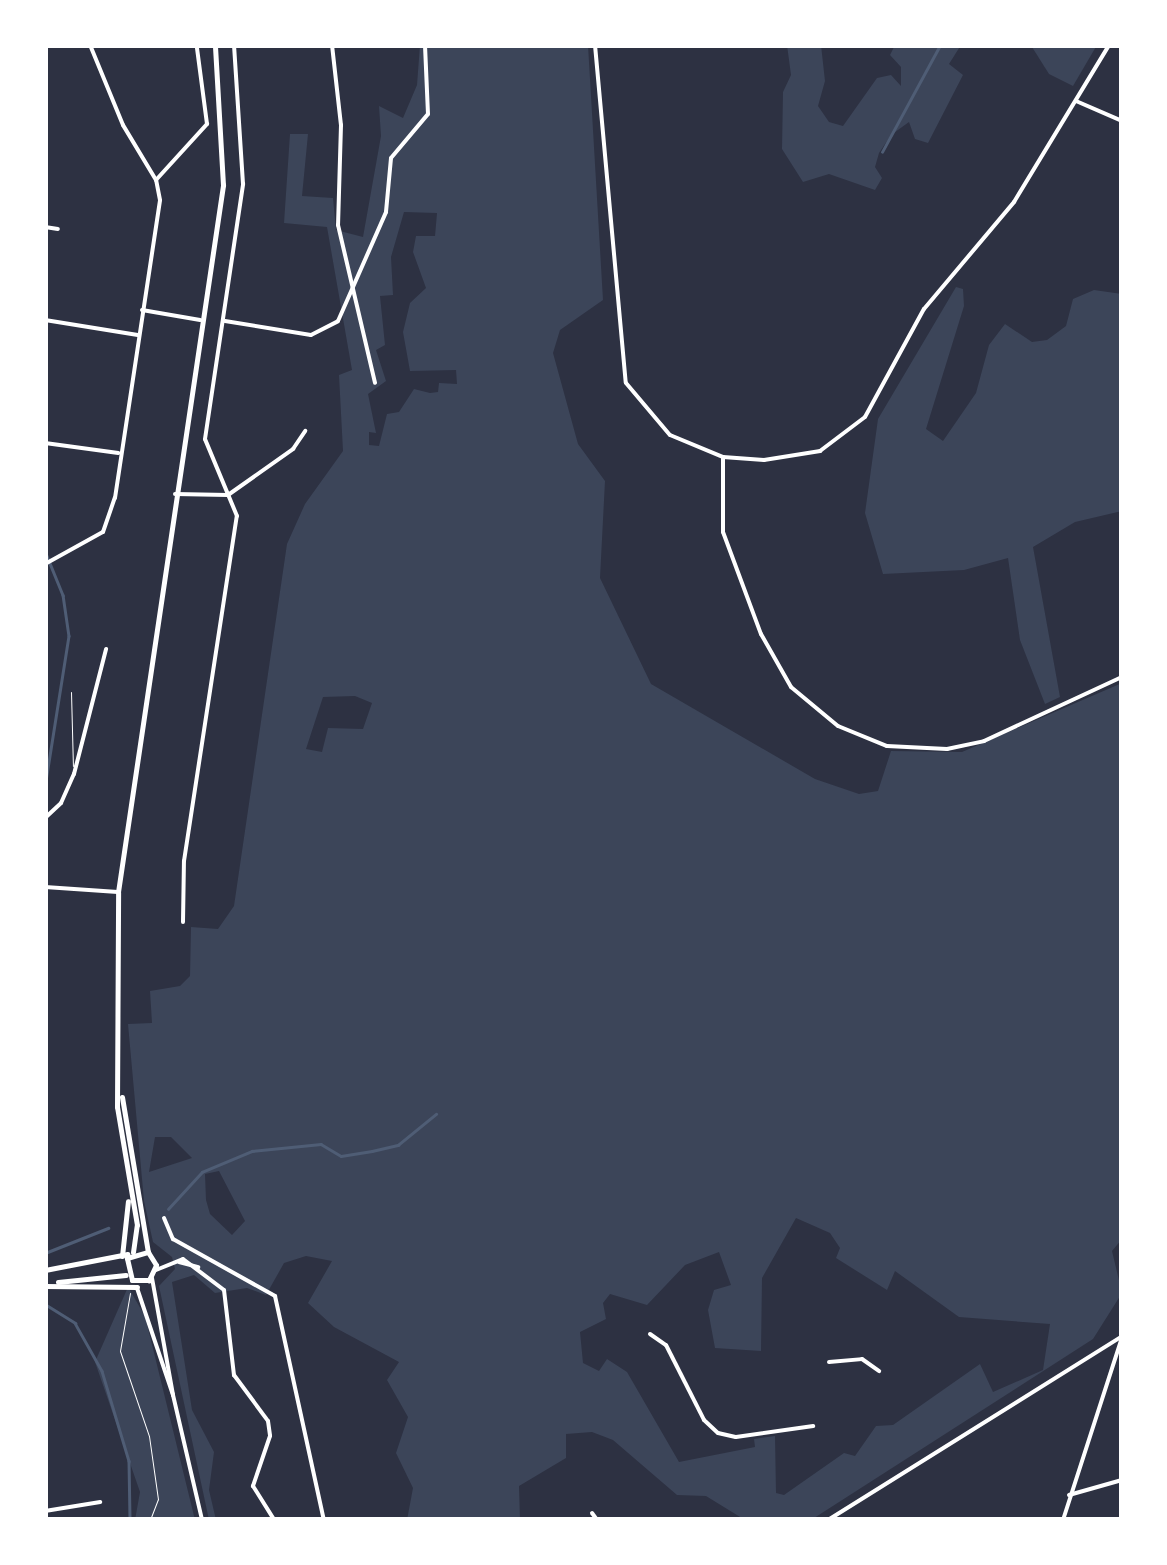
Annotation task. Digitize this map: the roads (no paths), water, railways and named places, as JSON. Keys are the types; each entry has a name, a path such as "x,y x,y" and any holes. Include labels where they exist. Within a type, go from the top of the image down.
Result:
{"main road":[{"path":"129,1278 128,1198 114,1012 118,892 223,185 215,45"},
{"path":"45,1285 152,1278 156,1270 155,1260 148,1252 120,1094"},
{"path":"128,1198 138,1232 129,1254"},
{"path":"45,1270 148,1252"},
{"path":"45,1285 137,1287"}],"street":[{"path":"45,564 68,556 103,532 115,498 118,454 160,200 156,180 123,125 90,45"},
{"path":"183,922 184,861 237,516 205,439 243,184 234,45"},
{"path":"332,45 340,109 338,225 350,297 375,383"},
{"path":"224,321 320,334 338,320 386,212 392,158 432,103 425,45"},
{"path":"595,45 621,367 645,413 670,436 723,458 804,456 838,441 866,417 924,309 1014,202 1109,45"},
{"path":"156,180 207,124 197,48"},
{"path":"1076,101 1122,122"},
{"path":"45,227 58,229"},
{"path":"142,310 200,320"},
{"path":"45,320 138,336"},
{"path":"175,494 228,495 293,449 305,431"},
{"path":"45,443 118,454"},
{"path":"723,458 724,532 761,634 791,687 838,726 887,746 947,749 984,741 1122,677"},
{"path":"45,818 61,804 74,774 106,648"},
{"path":"45,887 118,892"},
{"path":"164,1218 173,1239 275,1296 324,1520"},
{"path":"155,1260 164,1264"},
{"path":"156,1270 178,1261 198,1267 224,1290 234,1375 268,1421 270,1436 253,1486 274,1520"},
{"path":"129,1278 137,1287 173,1394"},
{"path":"152,1278 202,1520"},
{"path":"650,1334 666,1345 704,1420 718,1433 736,1437 813,1426"},
{"path":"1063,1520 1122,1336"},
{"path":"828,1520 1122,1336"},
{"path":"829,1362 862,1359 879,1371"},
{"path":"45,1444 45,1462"},
{"path":"1070,1494 1122,1480"},
{"path":"45,1511 100,1502"},
{"path":"592,1513 597,1520"}],"lane":[{"path":"71,692 74,774"}],"waterway":[{"path":"882,152 940,45"},
{"path":"45,551 63,595 69,636 45,787"},
{"path":"168,1209 202,1172 252,1151 321,1144 341,1156 372,1151 398,1145 436,1114"},
{"path":"45,1253 108,1228"},
{"path":"45,1304 75,1323 102,1371 129,1461 130,1520"}]}
